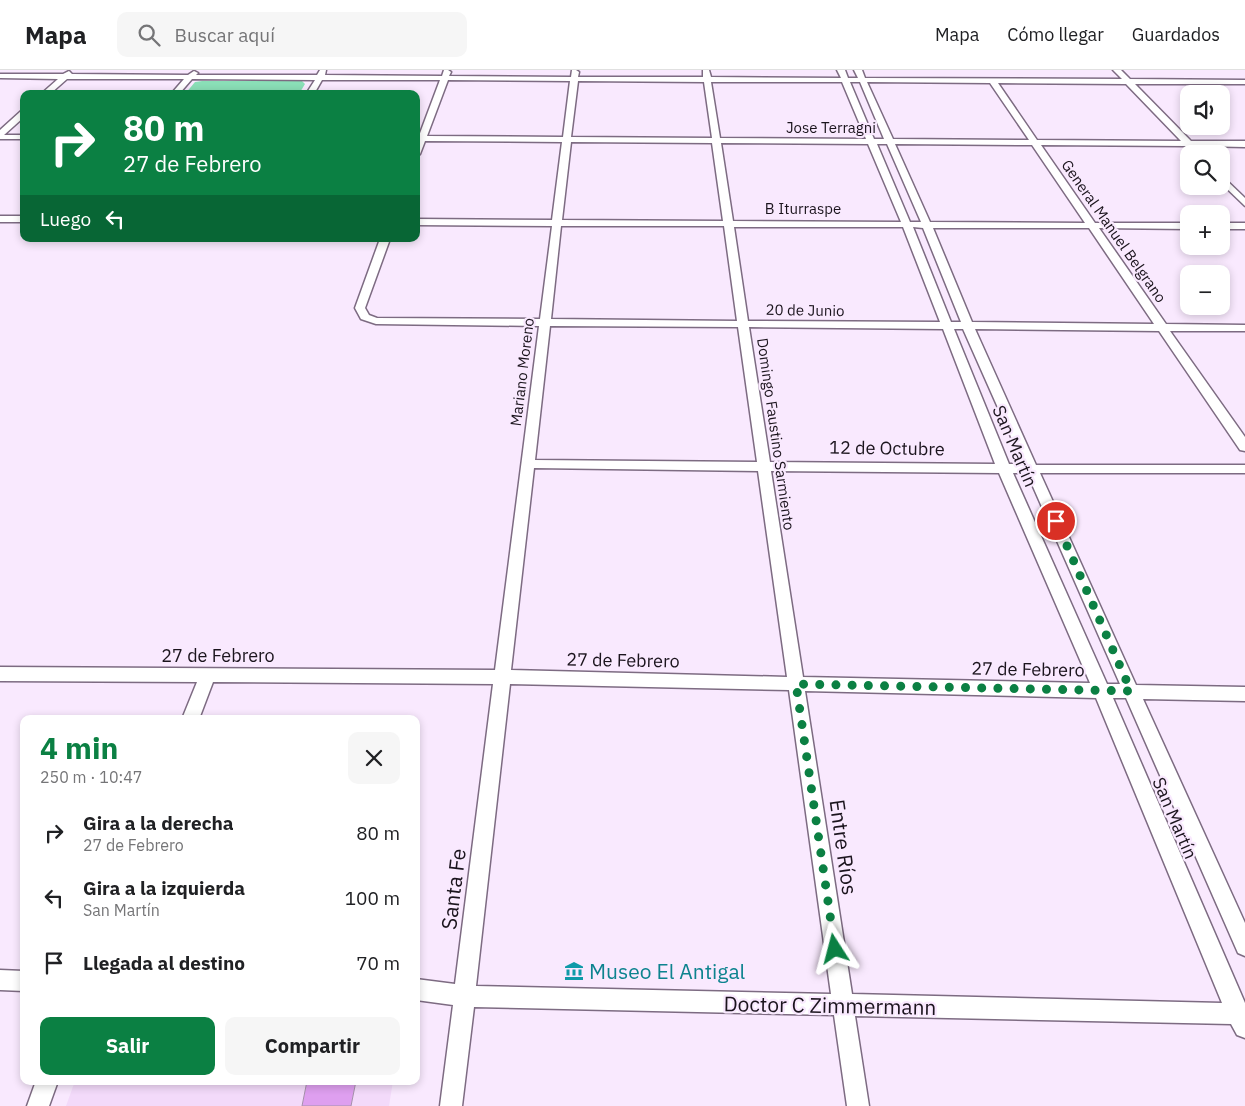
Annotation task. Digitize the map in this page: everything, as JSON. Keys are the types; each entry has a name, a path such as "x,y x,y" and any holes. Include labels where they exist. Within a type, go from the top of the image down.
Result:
{"street":[{"path":"49,90 72,70"},
{"path":"179,90 196,70"},
{"path":"312,90 324,70"},
{"name":"Mariano Moreno","path":"502,677 575,70"},
{"path":"1117,70 1188,144"},
{"path":"0,76 319,79 446,76 574,80 707,75 860,75 993,82 1245,82"},
{"name":"Domingo Faustino Sarmiento","path":"707,75 796,684"},
{"name":"San Martín","path":"860,75 926,223 968,327 1245,946"},
{"path":"420,136 446,76"},
{"name":"San Martín","path":"843,76 906,223 1004,469 1242,1019"},
{"name":"General Manuel Belgrano","path":"993,82 1245,447"},
{"path":"0,135 20,117"},
{"path":"0,135 20,137"},
{"name":"Jose Terragni","path":"420,138 1245,144"},
{"path":"1230,187 1245,203"},
{"path":"0,219 20,219"},
{"name":"B Iturraspe","path":"420,222 926,223 1180,226"},
{"path":"1230,226 1245,226"},
{"name":"20 de Junio","path":"383,242 360,308 365,317 376,321 1245,328"},
{"name":"12 de Octubre","path":"528,464 1004,469 1245,469"},
{"name":"27 de Febrero","path":"0,674 502,677 1245,694"},
{"path":"192,715 208,675"},
{"name":"Santa Fe","path":"451,1106 502,677"},
{"name":"Entre Ríos","path":"796,684 858,1106"},
{"path":"0,980 20,981"},
{"name":"Doctor C Zimmermann","path":"420,990 465,996 1242,1019"},
{"path":"38,1106 46,1085"}],"shaded area":[{"path":"74,1085 392,1085 389,1106 66,1106"}],"green space":[{"path":"302,81 305,84 301,90 188,90 195,82"}],"building":[{"path":"306,1085 355,1085 351,1106 302,1106"}],"place":[{"name":"Museo El Antigal","path":"574,971"}],"route":[{"path":"835,949 796,684 1131,691 1056,521"}]}
